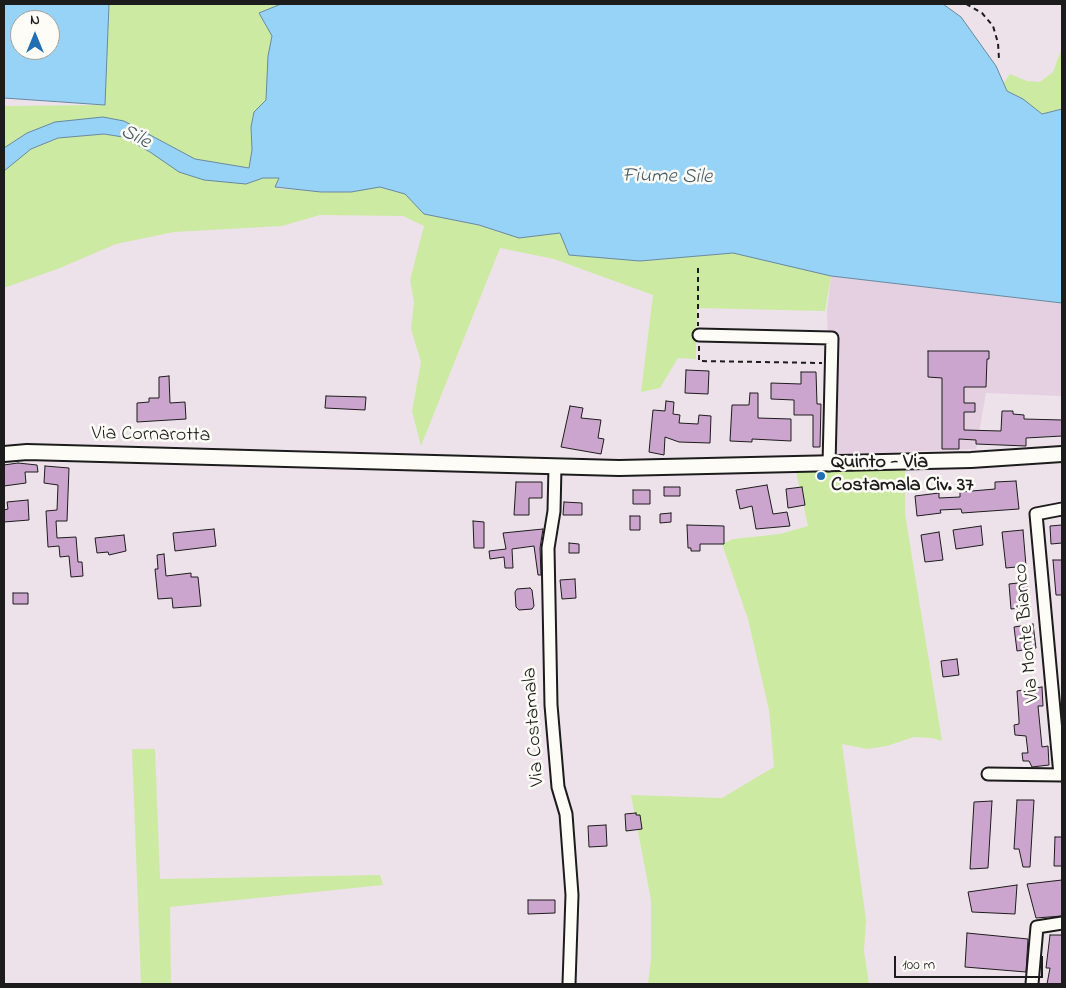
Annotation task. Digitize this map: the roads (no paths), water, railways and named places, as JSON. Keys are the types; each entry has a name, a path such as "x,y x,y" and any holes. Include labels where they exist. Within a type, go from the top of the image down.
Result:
{"main road":[{"name":"Via Cornarotta","path":"4,454 298,459 555,467"},
{"path":"555,467 829,465 971,460 1062,454"}],"street":[{"path":"698,335 832,338 829,465"},
{"name":"Via Costamala","path":"555,467 554,511 548,548 551,705 558,787 566,814 572,895 569,984"},
{"name":"Via Monte Bianco","path":"988,774 1061,775 1036,514 1062,509"},
{"path":"1032,984 1037,927 1062,923"}],"water":[{"path":"4,4 109,4 105,105 4,98"},
{"path":"281,4 943,4 961,17 996,66 1007,91 1023,99 1042,114 1062,109 1062,303 831,276 733,253 640,261 569,255 560,233 519,238 479,225 424,214 405,194 380,187 351,192 321,192 275,187 279,178 263,178 246,184 204,180 179,172 150,152 123,137 104,134 58,138 31,149 4,171 4,148 27,133 55,122 103,117 124,121 195,159 249,168 252,150 251,127 254,112 266,100 268,56 272,36 259,13"}],"place":[{"name":"Quinto - Via Costamala Civ. 37","path":"821,476"}],"water label":[{"name":"Sile","path":"135,138"},
{"name":"Fiume Sile","path":"667,178"}]}
